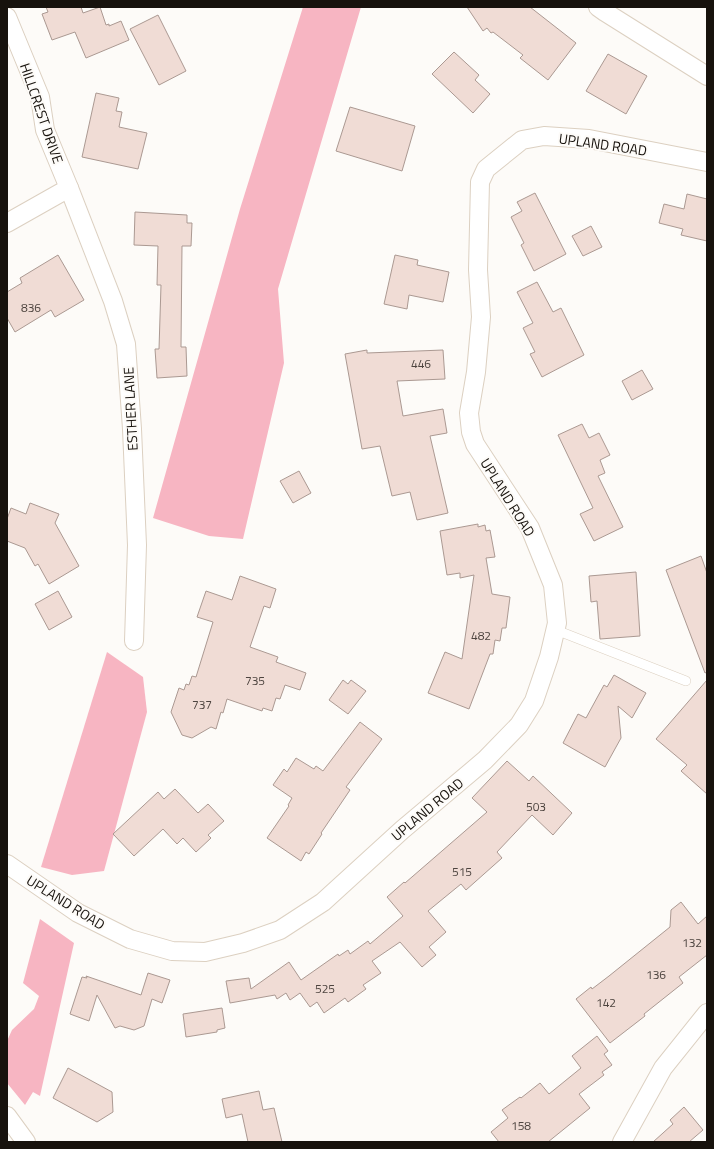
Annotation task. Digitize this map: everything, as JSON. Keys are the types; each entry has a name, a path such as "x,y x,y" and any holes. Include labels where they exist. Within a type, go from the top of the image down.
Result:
{"street":[{"path":"598,7 707,76"},
{"name":"HILLCREST DRIVE","path":"7,17 40,98 45,130 69,188"},
{"name":"UPLAND ROAD","path":"7,864 78,913 130,939 172,951 205,952 243,943 280,930 323,902 402,830 485,760 519,725 534,700 549,657 557,623 553,586 530,528 475,444 471,432 469,413 476,372 481,317 478,270 480,182 486,169 522,140 544,136 589,139 707,162"},
{"path":"7,223 69,188"},
{"name":"ESTHER LANE","path":"69,188 113,301 126,344 132,429 137,546 134,641"},
{"path":"622,1142 663,1068 707,1013"},
{"path":"7,1116 26,1142"}],"lane":[{"path":"556,630 686,682"}],"shaded area":[{"path":"303,7 361,7 278,289 284,363 243,539 209,536 153,518 240,209"},
{"path":"107,652 143,677 147,712 104,871 72,875 41,867"},
{"path":"40,919 74,943 40,1096 33,1092 25,1105 7,1083 7,1041 12,1030 34,1009 39,996 23,983"}],"building":[{"path":"46,7 81,7 83,13 100,7 106,25 109,24 109,26 121,21 129,40 86,58 75,32 52,40 42,14 48,12"},
{"path":"467,7 530,7 576,43 548,80 520,58 523,55 493,32 491,33 487,28 483,31"},
{"path":"158,15 186,71 159,85 130,29"},
{"path":"454,52 479,75 475,80 490,94 473,113 432,74"},
{"path":"608,54 647,76 626,114 586,91"},
{"path":"96,93 119,98 116,111 122,112 119,127 147,133 138,169 82,157"},
{"path":"350,107 415,126 402,171 336,151"},
{"path":"535,193 566,254 534,271 521,245 524,243 511,217 522,211 517,202"},
{"path":"687,194 707,199 707,241 681,235 683,229 659,223 664,204 684,209"},
{"path":"135,212 187,215 187,223 192,223 191,246 182,246 181,347 186,347 187,376 157,378 155,349 159,349 161,285 157,285 158,246 134,245"},
{"path":"591,226 602,247 583,256 572,236"},
{"path":"58,255 84,300 55,317 51,310 15,332 7,318 7,292 22,283 20,278"},
{"path":"395,255 418,260 417,265 449,272 443,302 409,295 407,309 384,304"},
{"path":"537,282 553,312 561,308 584,355 542,377 530,354 535,352 523,328 533,323 517,292"},
{"path":"367,350 367,353 443,350 445,379 397,381 403,416 443,409 447,433 430,436 448,513 417,520 410,492 392,496 380,446 362,449 345,354"},
{"path":"642,370 653,389 632,400 622,381"},
{"path":"582,424 589,438 599,433 610,455 600,460 605,473 598,476 623,527 594,541 580,514 593,508 558,435"},
{"path":"299,471 311,493 293,503 280,481"},
{"path":"30,503 59,514 55,523 79,566 49,584 38,564 35,566 25,548 7,541 7,519 11,508 26,514"},
{"path":"478,524 478,527 485,525 486,531 490,530 495,557 486,558 492,594 510,597 506,628 502,628 500,641 495,640 493,654 490,654 469,709 428,693 445,652 462,659 474,575 460,578 460,573 447,575 440,531"},
{"path":"701,556 707,573 707,672 705,673 666,570"},
{"path":"636,572 640,636 600,639 597,601 591,602 589,576"},
{"path":"240,576 276,589 270,608 264,606 250,647 278,657 276,662 306,673 300,690 285,685 280,699 276,698 272,711 263,708 262,711 227,699 216,729 211,727 192,738 182,735 171,712 179,688 184,690 186,684 189,685 192,676 196,677 213,622 197,617 206,591 232,600"},
{"path":"58,591 72,617 49,630 35,604"},
{"path":"614,675 646,693 632,718 618,706 621,738 605,767 563,743 578,714 586,718 604,685 607,687"},
{"path":"343,680 348,684 351,680 366,691 348,714 329,700"},
{"path":"707,680 707,794 681,771 687,765 656,739"},
{"path":"360,722 382,739 346,787 350,790 321,833 322,834 309,854 306,852 301,861 267,838 289,806 288,805 292,798 273,785 284,769 287,772 296,758 314,769 316,766 323,771"},
{"path":"507,761 529,781 533,776 572,813 553,835 532,815 497,852 502,858 466,890 461,884 428,911 446,932 429,947 436,955 422,967 400,942 372,961 381,973 363,985 366,989 348,1002 345,998 324,1013 317,1002 310,1007 300,993 290,1000 286,993 277,999 275,995 230,1003 226,981 249,978 251,989 289,962 301,980 338,954 339,956 348,950 350,954 368,941 370,944 403,916 387,897 487,812 472,798"},
{"path":"175,789 198,813 208,804 224,821 208,835 211,838 196,852 183,838 177,844 163,829 134,856 113,834 158,792 164,799"},
{"path":"681,902 698,924 707,916 707,955 679,977 683,983 644,1014 645,1016 610,1043 576,999 591,987 592,989 609,976 670,927 671,910"},
{"path":"148,973 170,980 162,1003 152,999 144,1026 134,1030 120,1026 115,1028 97,995 89,1021 70,1014 82,977 87,978 86,976 141,995"},
{"path":"222,1008 225,1028 217,1030 217,1032 186,1037 183,1014"},
{"path":"597,1036 608,1051 604,1054 612,1065 602,1072 604,1075 579,1094 590,1108 548,1142 499,1142 491,1132 508,1118 502,1110 520,1097 521,1098 540,1083 549,1094 581,1068 572,1056"},
{"path":"68,1068 112,1092 113,1112 97,1122 53,1098"},
{"path":"259,1091 263,1110 274,1108 282,1142 248,1142 242,1114 226,1118 222,1099"},
{"path":"684,1107 703,1130 689,1142 653,1142 673,1124 670,1120"}]}
